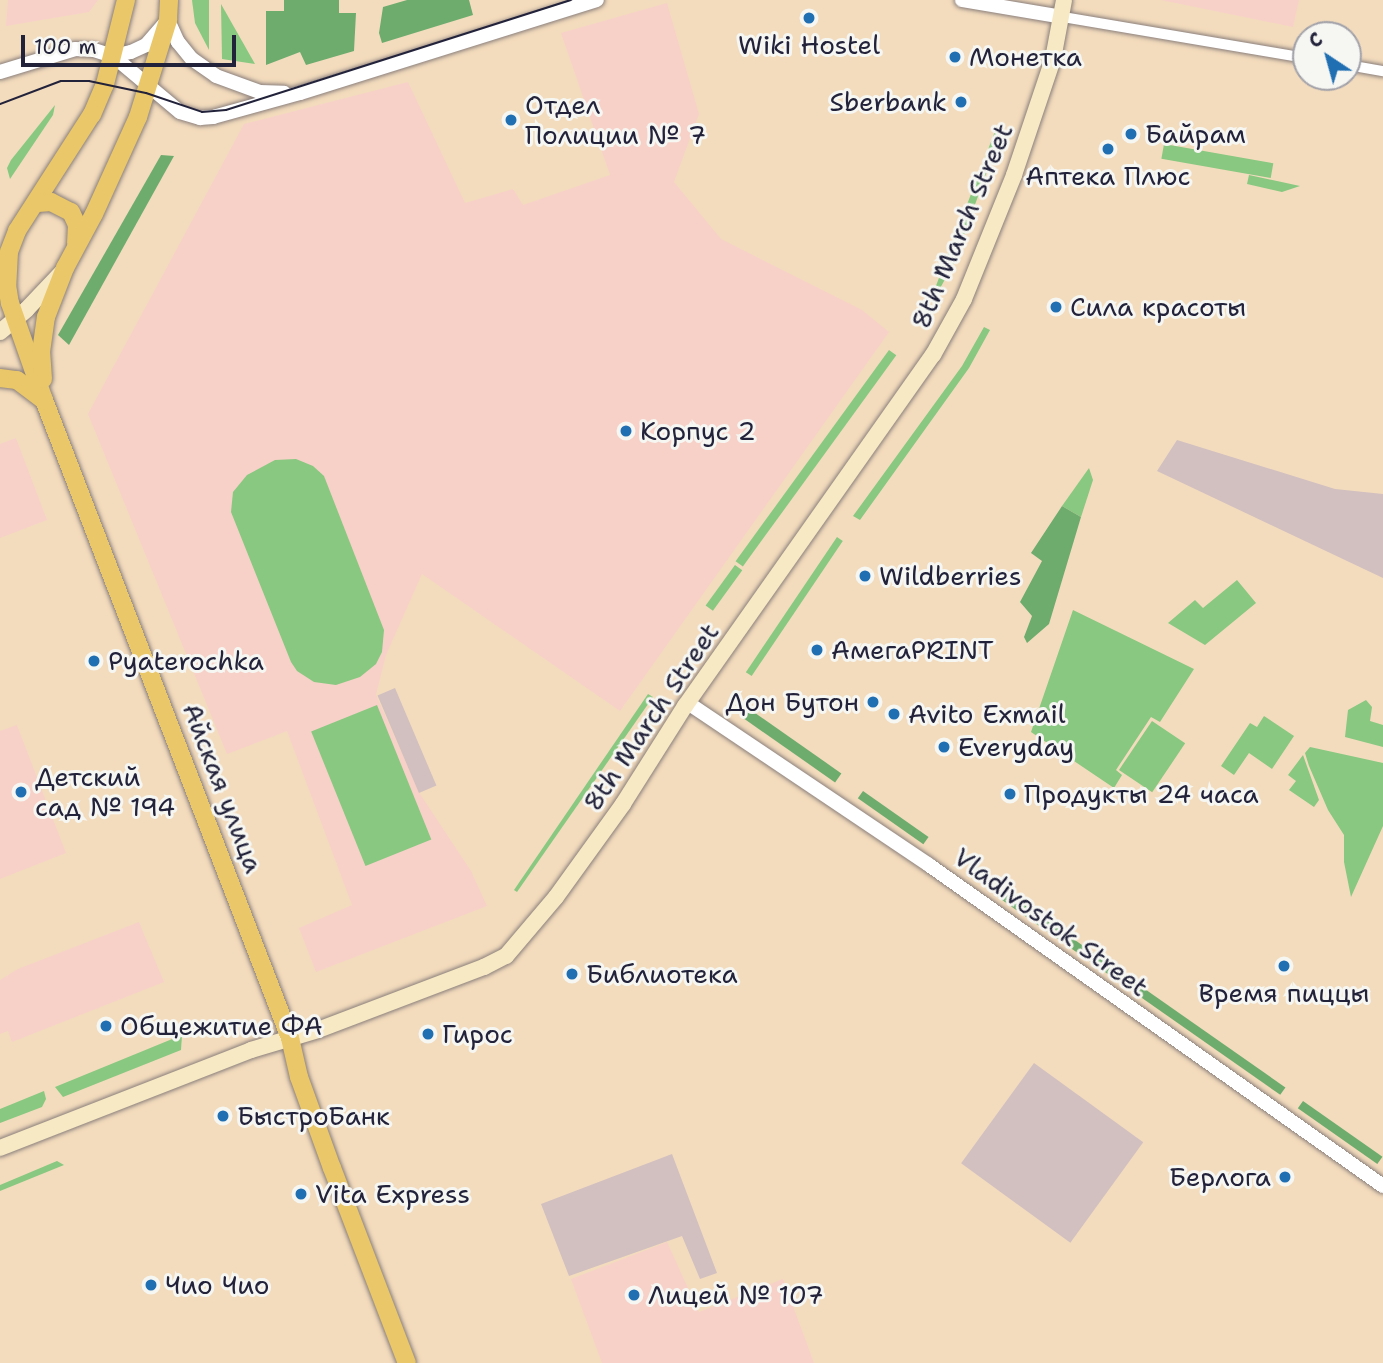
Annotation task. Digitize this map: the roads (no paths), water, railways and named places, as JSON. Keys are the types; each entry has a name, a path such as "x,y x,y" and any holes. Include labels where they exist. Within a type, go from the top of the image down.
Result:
{"main road":[{"path":"0,255 38,203 92,114 113,56 126,0"},
{"path":"0,332 69,260 120,158 149,86 168,20 169,0"},
{"name":"8th March Street","path":"0,1148 472,972 506,956 556,897 623,804 688,703 933,355 953,322 1014,175 1053,59 1065,0"},
{"path":"38,203 51,202 71,212 78,232 46,317 43,335 44,400"},
{"name":"Айская улица","path":"17,231 7,267 14,320 290,1038 299,1077 407,1363"},
{"path":"0,379 17,380 44,400"}],"street":[{"path":"0,72 75,49 94,50 113,56 180,112 200,118 300,93 597,0"},
{"path":"962,0 1292,56"},
{"path":"113,56 145,45 168,20 178,42 192,59 216,76 260,92 300,93"},
{"path":"1362,67 1383,71"},
{"name":"Vladivostok Street","path":"688,703 929,865 1383,1186"}],"tram line":[{"path":"0,104 61,81 89,81 146,93 202,112 226,110 571,0"}],"place":[{"name":"Wiki Hostel","path":"809,18"},
{"name":"Монетка","path":"955,57"},
{"name":"Sberbank","path":"961,102"},
{"name":"Отдел Полиции № 7","path":"511,120"},
{"name":"Байрам","path":"1131,134"},
{"name":"Аптека Плюс","path":"1108,149"},
{"name":"Сила красоты","path":"1056,307"},
{"name":"Корпус 2","path":"626,431"},
{"name":"Wildberries","path":"865,576"},
{"name":"АмегаPRINT","path":"817,650"},
{"name":"Pyaterochka","path":"94,661"},
{"name":"Дон Бутон","path":"873,702"},
{"name":"Avito Exmail","path":"894,714"},
{"name":"Everyday","path":"944,747"},
{"name":"Детский сад № 194","path":"21,792"},
{"name":"Продукты 24 часа","path":"1010,794"},
{"name":"Время пиццы","path":"1284,966"},
{"name":"Библиотека","path":"572,974"},
{"name":"Общежитие ФА","path":"106,1026"},
{"name":"Гирос","path":"428,1034"},
{"name":"БыстроБанк","path":"223,1116"},
{"name":"Берлога","path":"1285,1177"},
{"name":"Vita Express","path":"301,1194"},
{"name":"Чио Чио","path":"151,1285"},
{"name":"Лицей № 107","path":"634,1295"}]}
